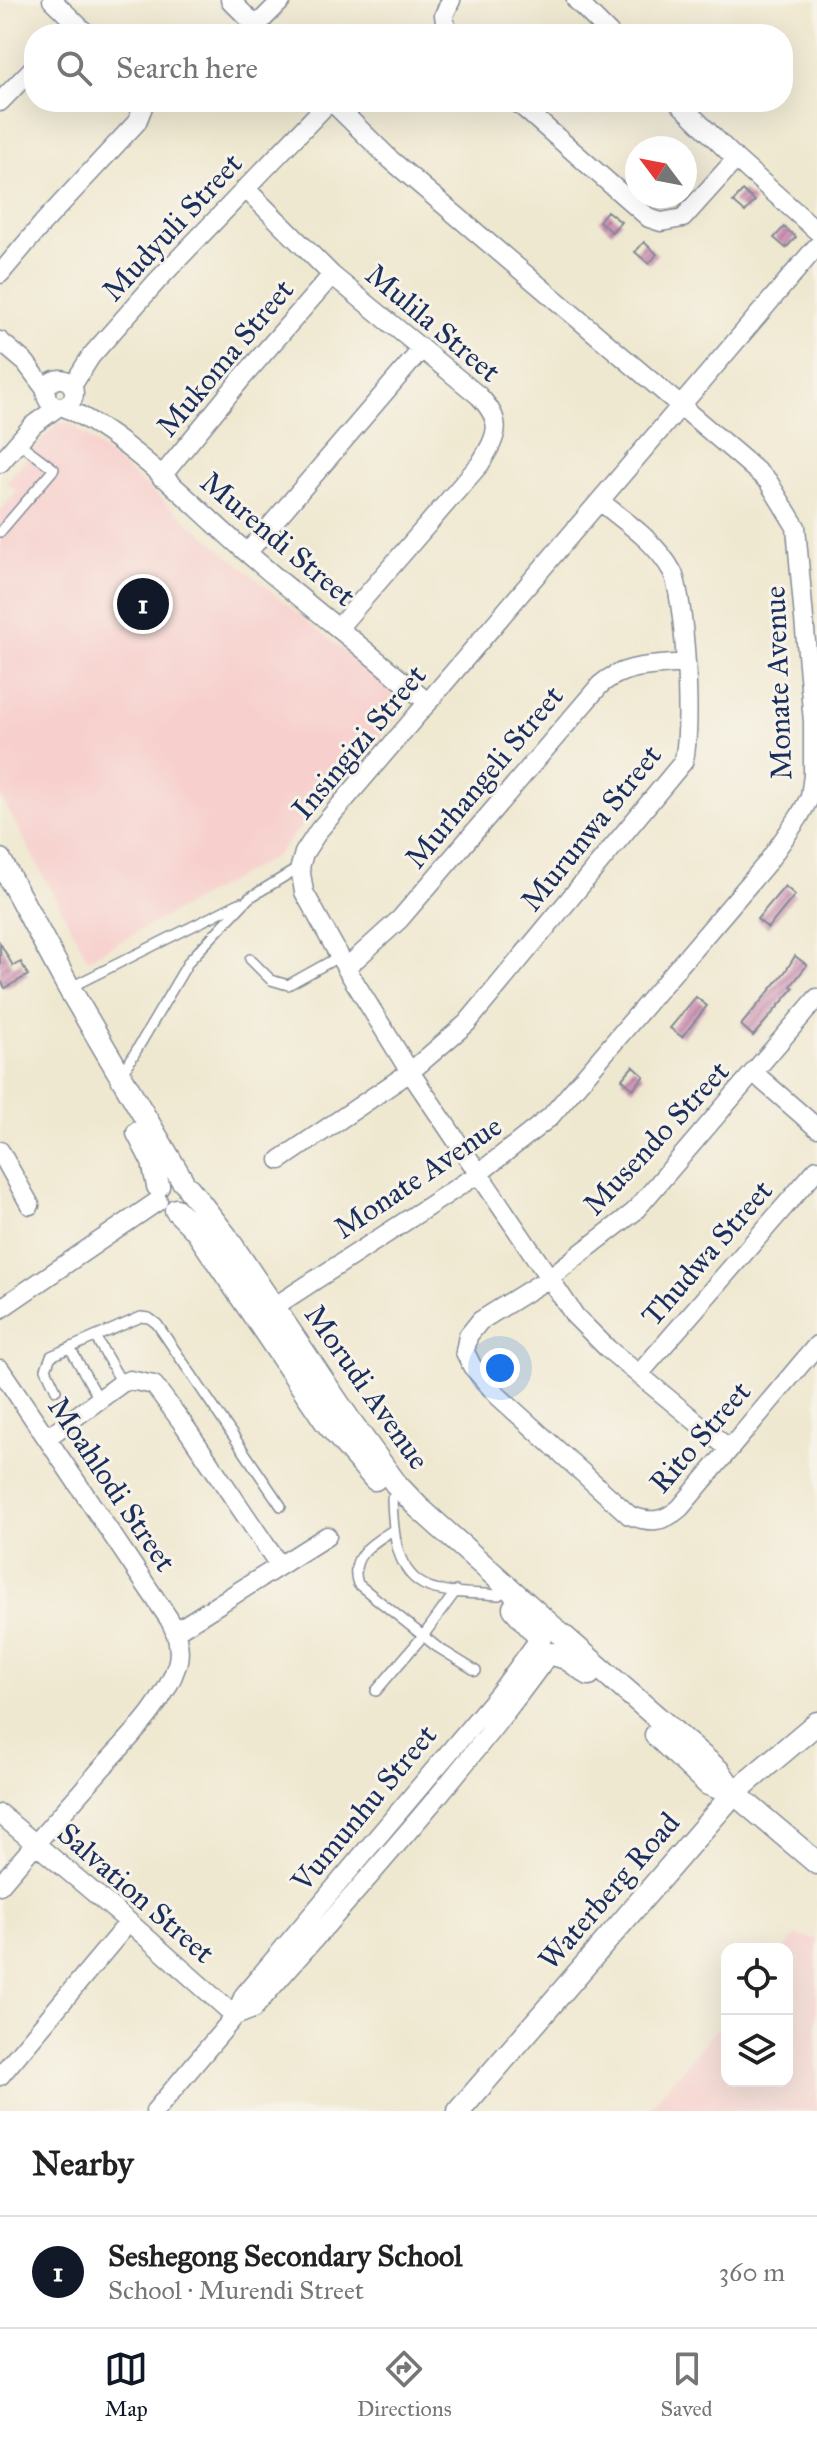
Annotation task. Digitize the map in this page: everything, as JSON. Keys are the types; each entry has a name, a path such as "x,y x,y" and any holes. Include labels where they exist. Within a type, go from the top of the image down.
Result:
{"street":[{"path":"52,0 71,24"},
{"path":"230,0 254,24"},
{"path":"264,24 282,0"},
{"path":"445,24 444,15 451,0"},
{"path":"576,0 600,24"},
{"path":"0,102 24,77"},
{"path":"0,274 137,122 141,112"},
{"name":"Mudyuli Street","path":"0,463 157,281 320,112"},
{"name":"Monate Avenue","path":"266,1312 478,1174 550,1117 767,863 813,799 813,722 796,527 768,481 391,160 341,112"},
{"path":"528,112 649,218 661,222 683,218 736,159"},
{"path":"688,112 817,231"},
{"name":"Mulila Street","path":"245,188 332,275 479,396 493,410 497,420 496,432 480,464 339,627"},
{"name":"Insingizi Street","path":"728,1448 589,1331 565,1305 410,1072 343,962 304,892 300,867 304,853 319,830 817,246"},
{"name":"Mukoma Street","path":"161,477 332,275"},
{"name":"Murendi Street","path":"0,341 428,703"},
{"path":"247,553 421,350"},
{"name":"Murunwa Street","path":"280,1160 410,1072 467,1023 677,772 687,752 686,663 677,582 671,570 638,532 601,502"},
{"name":"Murhangeli Street","path":"343,962 400,919 608,678 629,668 686,663"},
{"name":"Morudi Avenue","path":"0,860 69,988 186,1185 225,1235 326,1422 392,1498 434,1540 817,1863"},
{"name":"Morudi Avenue","path":"69,988 113,1088 150,1154 164,1199 196,1230 266,1312 396,1484 552,1642"},
{"name":"Musendo Street","path":"472,1366 465,1345 480,1321 549,1278 634,1212 817,998"},
{"path":"754,1073 817,1128"},
{"path":"0,1151 30,1205"},
{"name":"Thudwa Street","path":"639,1374 817,1169"},
{"path":"0,1309 164,1199 188,1200 186,1185"},
{"name":"Rito Street","path":"472,1366 524,1423 618,1505 640,1520 663,1520 671,1516 817,1345"},
{"name":"Moahlodi Street","path":"0,1369 176,1631"},
{"path":"48,1437 122,1383 130,1380 147,1382 160,1392 279,1565"},
{"path":"0,1885 137,1728 161,1695 178,1658 176,1631 327,1536"},
{"name":"Vumunhu Street","path":"155,2111 235,2016 244,1995 500,1692 552,1642"},
{"name":"Waterberg Road","path":"459,2111 734,1793 817,1723"},
{"name":"Salvation Street","path":"0,1814 235,2016"},
{"path":"0,2076 129,1922"}],"lane":[{"path":"0,532 54,469 18,442"},
{"path":"69,988 249,898 300,867"},
{"path":"121,1076 189,961 249,898"},
{"path":"250,959 271,980 288,985 343,962"},
{"path":"56,1390 46,1369 51,1356 141,1317 149,1318 157,1324 281,1506"},
{"path":"96,1338 122,1383"},
{"path":"70,1348 99,1399"},
{"path":"392,1498 393,1530 400,1557 412,1575 428,1587 499,1595"},
{"path":"393,1530 366,1548 357,1562 355,1574 358,1584 423,1636 476,1671"},
{"path":"376,1691 456,1591"}],"shaded area":[{"path":"70,423 398,697 400,714 276,856 88,959 0,795 0,511 17,491 6,482 56,424"},
{"path":"795,1936 817,1939 817,2111 647,2111 721,2023 721,2087 793,2087 793,1943 789,1943"}],"building":[{"path":"743,191 755,201 745,212 733,202"},
{"path":"607,211 621,222 612,232 599,221"},
{"path":"784,227 796,237 786,248 774,238"},
{"path":"644,242 657,254 649,264 635,252"},
{"path":"785,886 795,895 768,928 757,919"},
{"path":"0,943 13,966 21,962 28,975 5,988 0,979"},
{"path":"795,956 807,965 791,986 794,988 753,1036 741,1025"},
{"path":"696,997 707,1006 682,1037 670,1028"},
{"path":"633,1066 644,1076 633,1089 622,1079"}],"place":[{"name":"Seshegong Secondary School","path":"143,604"}]}
